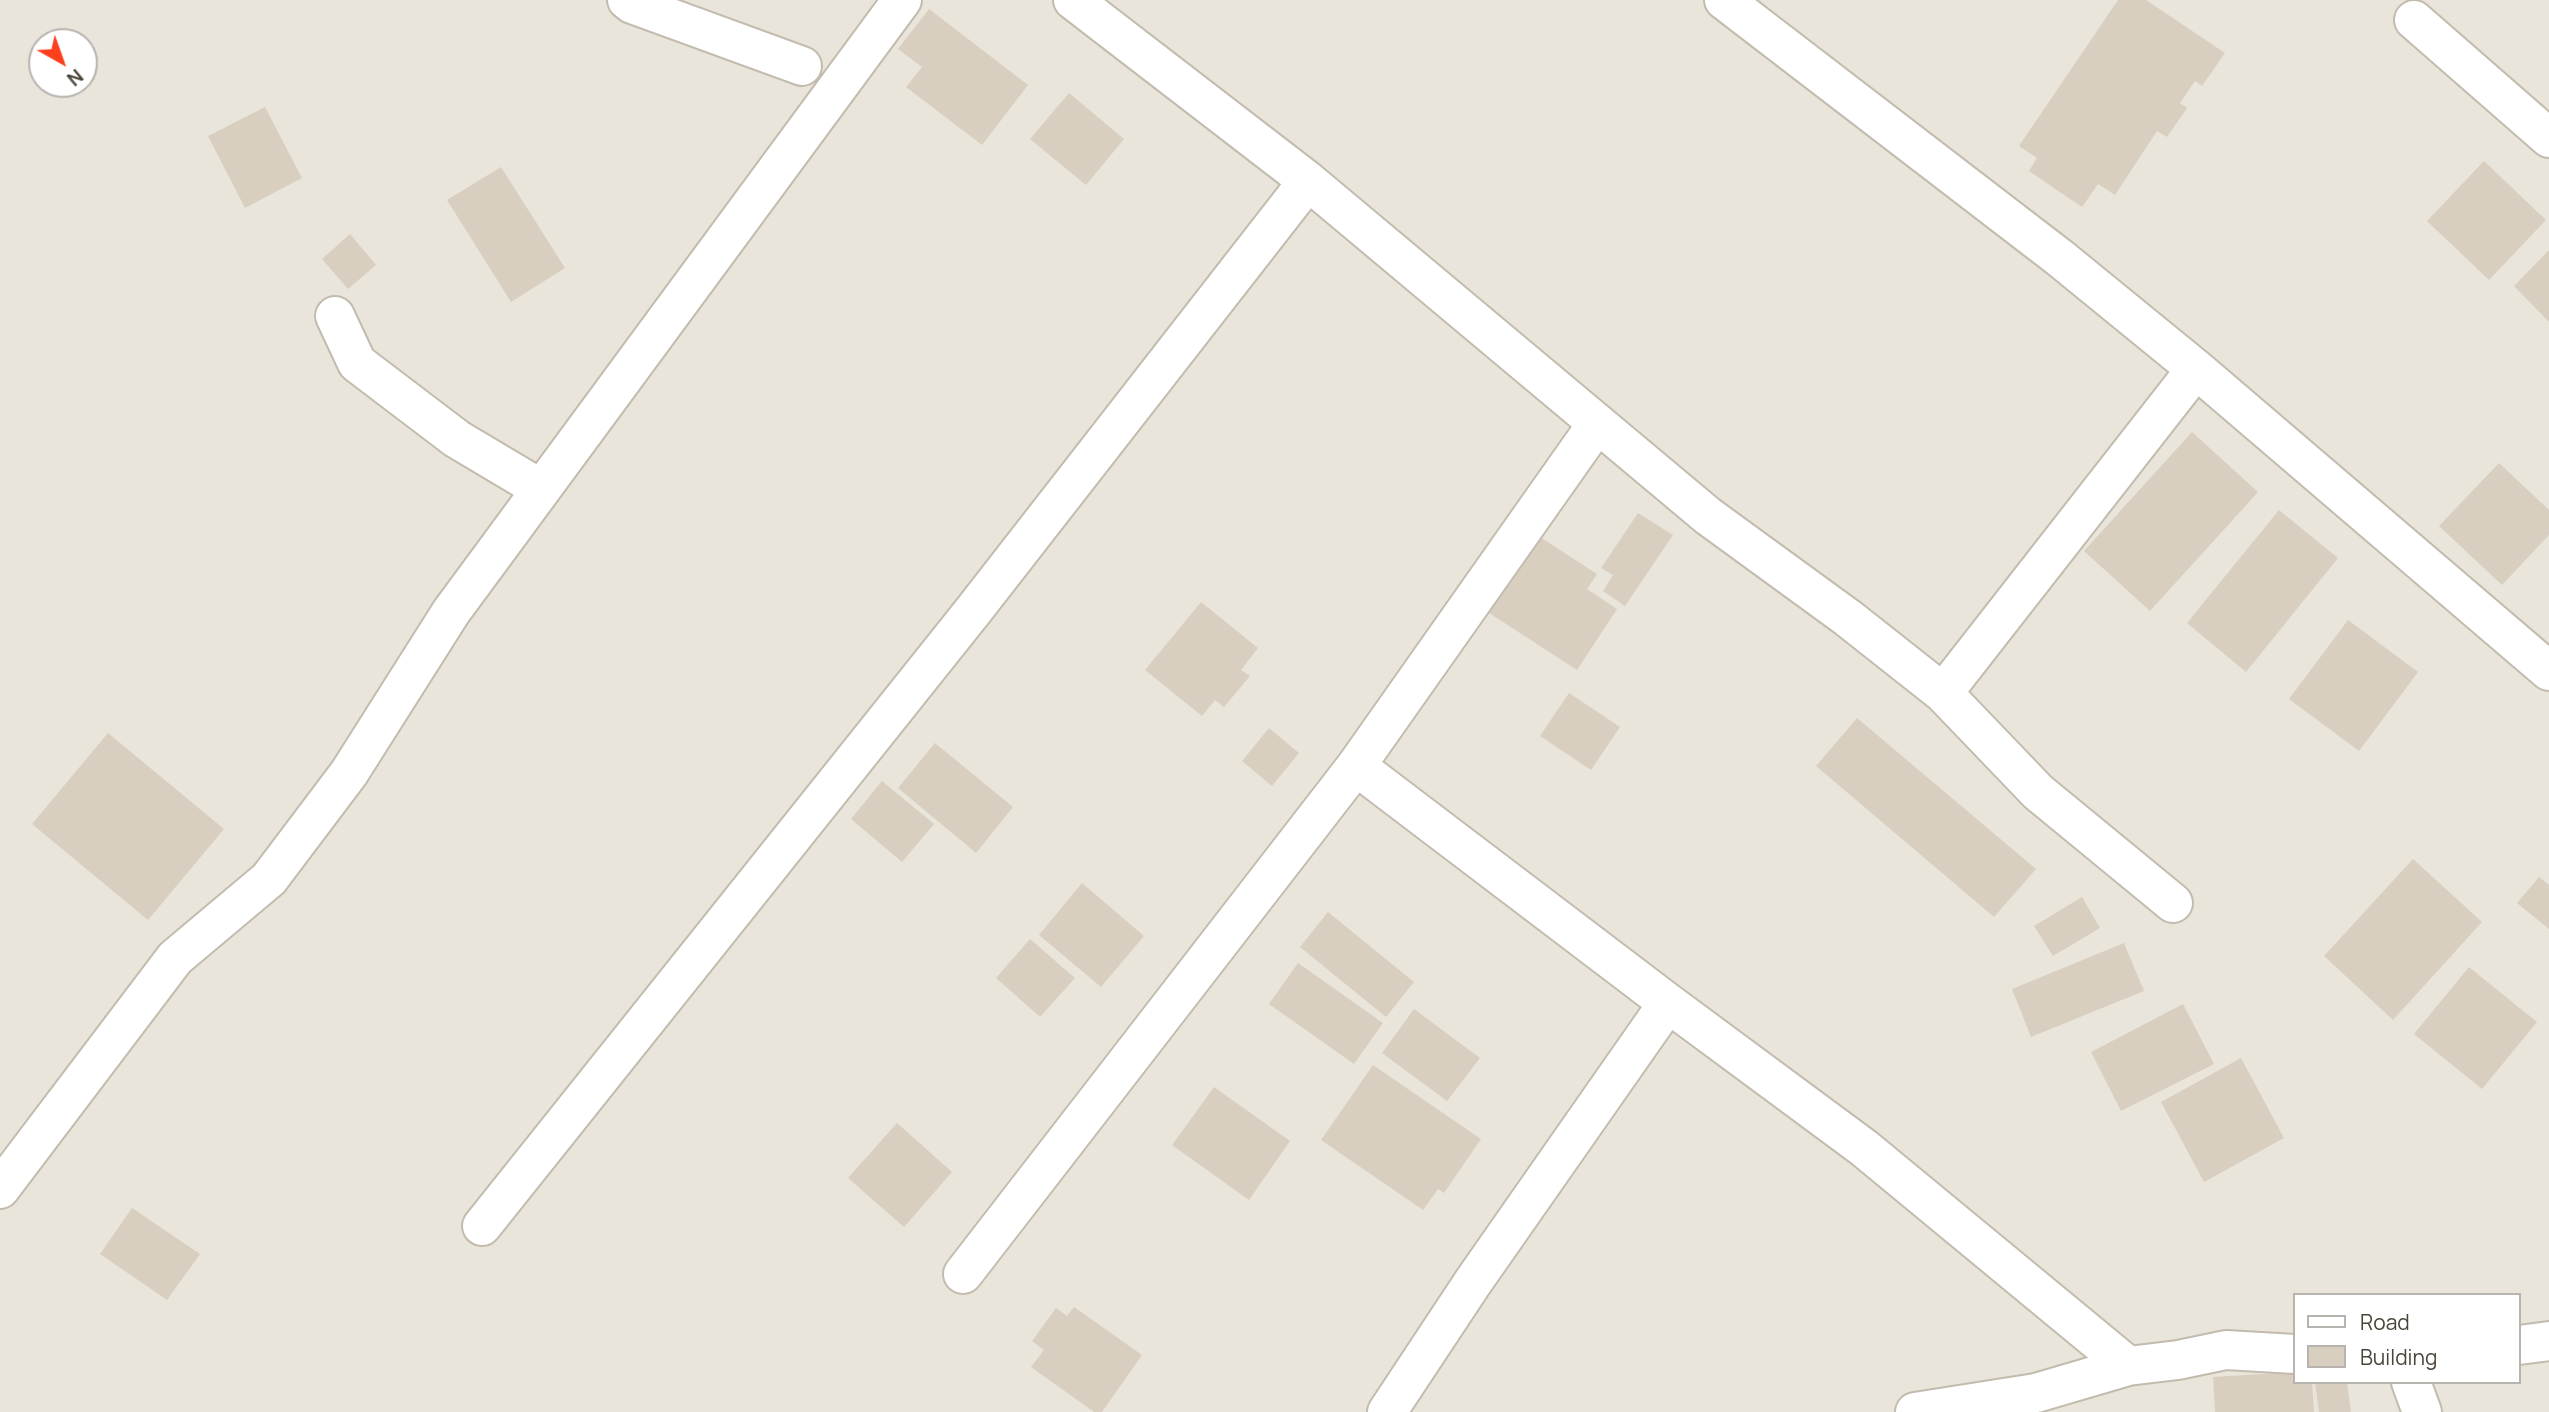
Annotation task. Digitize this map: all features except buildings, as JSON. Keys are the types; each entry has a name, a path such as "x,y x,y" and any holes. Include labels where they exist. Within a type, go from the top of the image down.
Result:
{"street":[{"path":"627,0 802,66"},
{"path":"0,1189 175,958 270,878 349,773 451,612 902,0"},
{"path":"1073,0 1308,181 1708,516 1848,618 1943,692 2038,792 2172,903"},
{"path":"1724,0 2060,258 2542,652"},
{"path":"2414,20 2549,138"},
{"path":"482,1226 956,633 1308,181"},
{"path":"335,316 357,363 457,439 541,489"},
{"path":"1943,692 2196,369"},
{"path":"962,1274 1356,766 1597,424"},
{"path":"1356,766 1864,1148 2128,1366"},
{"path":"1387,1412 1473,1282 1668,1003"},
{"path":"2521,1345 2549,1341"},
{"path":"1915,1412 2039,1403 2128,1366 2178,1360 2225,1350 2294,1354"},
{"path":"2413,1384 2422,1412"}],"shaded area":[{"path":"0,0 2549,0 2549,1412 0,1412"}]}
